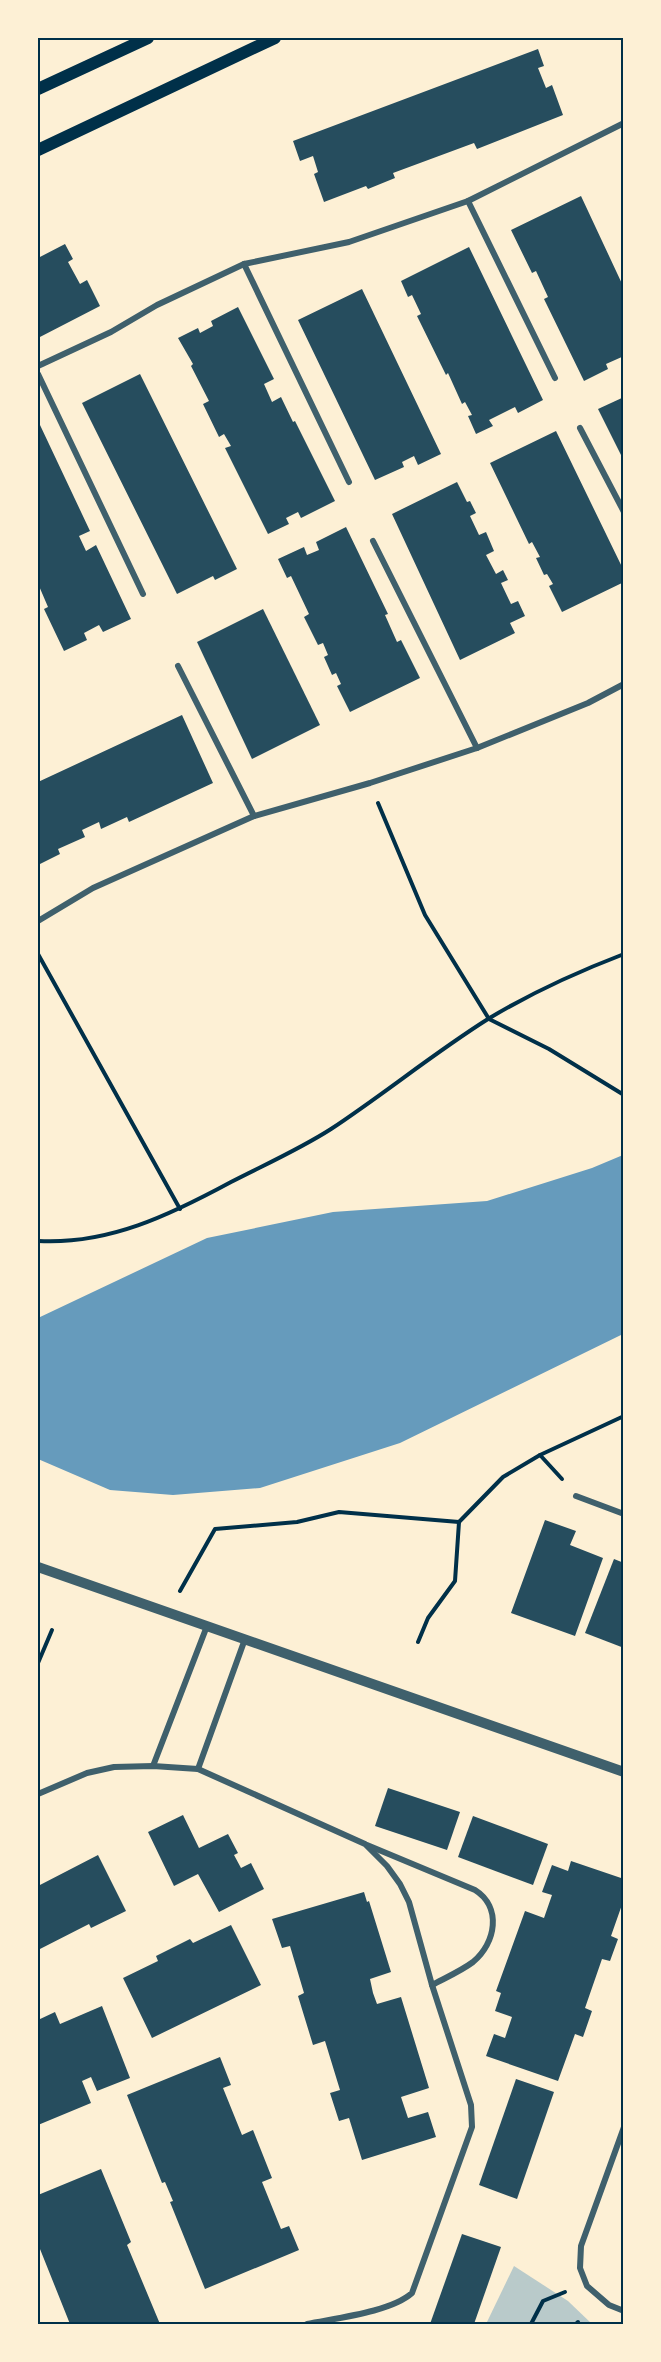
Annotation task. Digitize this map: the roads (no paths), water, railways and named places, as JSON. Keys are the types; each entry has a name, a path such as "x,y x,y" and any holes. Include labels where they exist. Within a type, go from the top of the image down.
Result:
{"main road":[{"path":"38,89 148,38"},
{"path":"38,150 275,38"}],"street":[{"path":"38,366 111,332 157,305 244,264 349,242 468,201 624,123"},
{"path":"468,201 555,378"},
{"path":"244,264 349,482"},
{"path":"38,374 142,594"},
{"path":"580,428 624,512"},
{"path":"374,541 477,748"},
{"path":"178,666 254,816"},
{"path":"38,921 93,888 254,816 370,783 477,748 588,703 624,684"},
{"path":"576,1496 624,1514"},
{"path":"38,1567 624,1772"},
{"path":"153,1766 207,1626"},
{"path":"198,1769 245,1639"},
{"path":"38,1794 87,1773 114,1767 153,1766 198,1769 365,1844 461,1883 488,1900 492,1908 492,1929 479,1955 468,1965 432,1985"},
{"path":"307,2325 397,2303 412,2293 472,2127 473,2115 432,1985 409,1902 387,1866 365,1844"},
{"path":"624,2127 581,2246 580,2268 587,2286 609,2305 624,2312"}],"water":[{"path":"623,1155 623,1334 400,1443 260,1488 173,1495 110,1490 38,1459 38,1318 207,1238 333,1212 487,1201 592,1168"}]}
